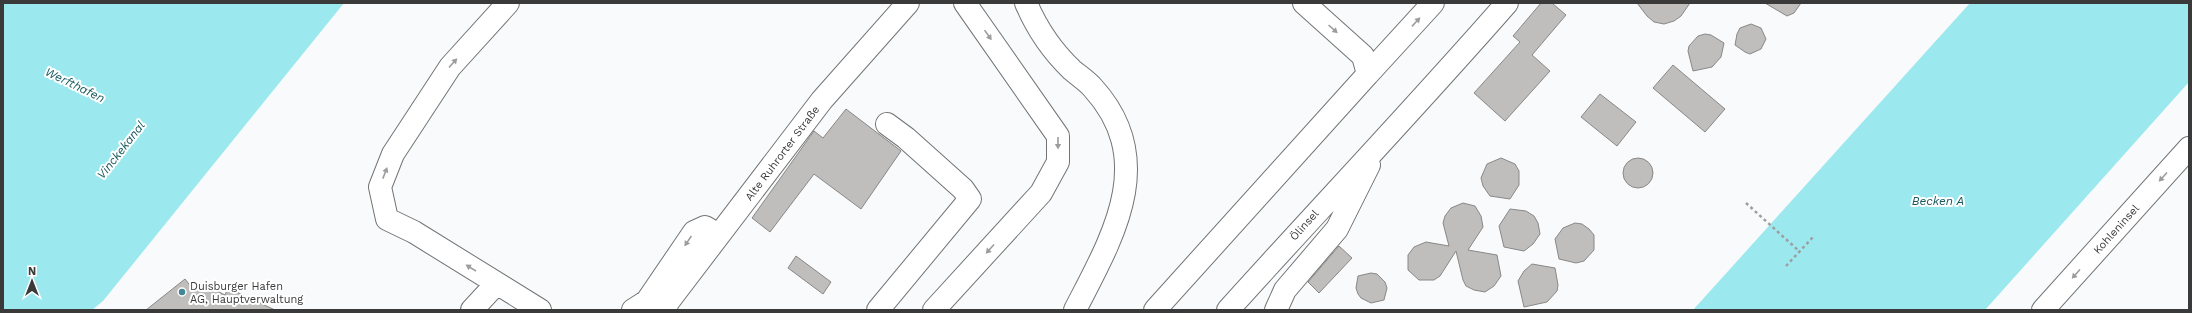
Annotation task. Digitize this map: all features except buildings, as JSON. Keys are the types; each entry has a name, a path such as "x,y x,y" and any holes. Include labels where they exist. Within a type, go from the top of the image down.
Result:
{"street":[{"path":"508,3 450,67 393,154 380,186 387,219 414,232 540,310"},
{"name":"Alte Ruhrorter Straße","path":"665,310 668,302 822,100 908,3"},
{"path":"934,310 1041,193 1058,162 1058,136 965,3"},
{"path":"1026,3 1044,39 1073,71 1091,85 1107,106 1119,130 1125,156 1122,208 1104,254 1075,310"},
{"path":"1304,3 1363,56 1368,74"},
{"path":"1156,310 1368,74 1434,3"},
{"name":"Ölinsel","path":"1228,310 1507,3"},
{"path":"878,310 970,198 963,189 906,138 887,124"},
{"name":"Ölinsel","path":"1276,310 1286,290 1337,229 1381,141"},
{"name":"Kohleninsel","path":"2043,310 2189,148"},
{"path":"633,310 647,301 694,232 704,227 719,235"},
{"path":"472,310 496,284"}],"path":[{"path":"1746,202 1799,251"},
{"path":"1786,266 1814,236"}],"water":[{"path":"3,3 344,3 103,301 92,310 3,310"},
{"name":"Becken A","path":"1970,3 2189,3 2189,82 1985,310 1693,310"}],"place":[{"name":"Duisburger Hafen AG, Hauptverwaltung","path":"182,292"}],"water label":[{"name":"Werfthafen","path":"75,85"},
{"name":"Vinckekanal","path":"121,150"}]}
